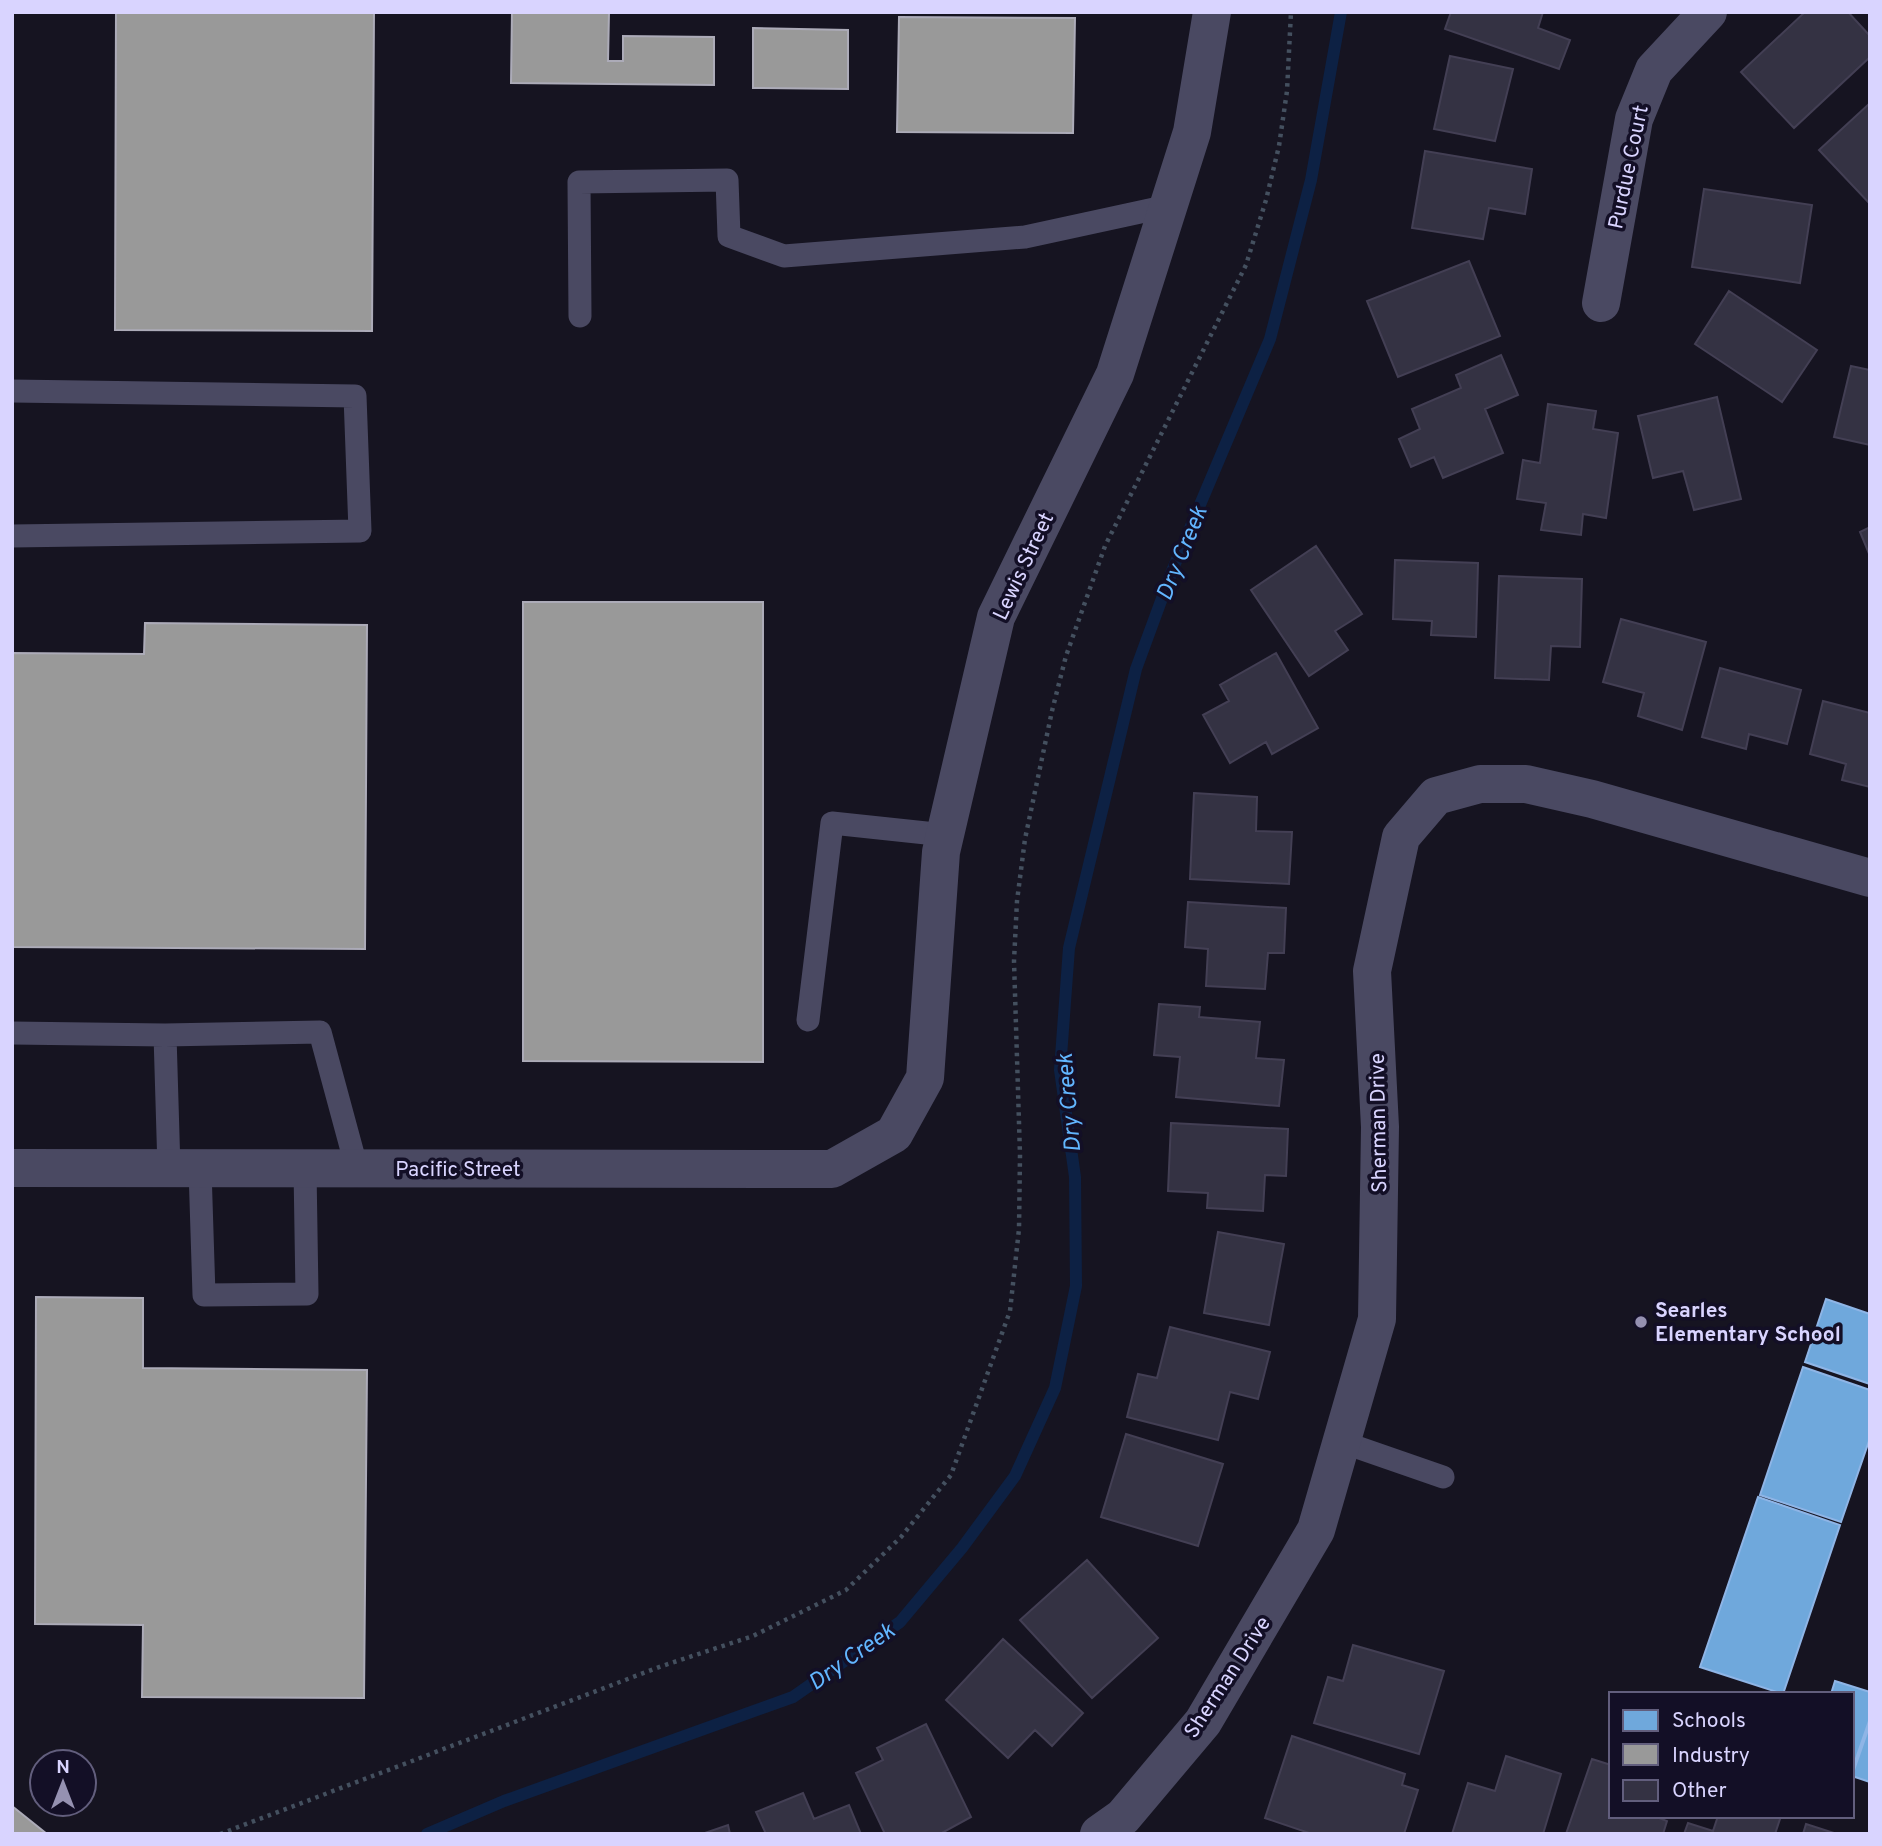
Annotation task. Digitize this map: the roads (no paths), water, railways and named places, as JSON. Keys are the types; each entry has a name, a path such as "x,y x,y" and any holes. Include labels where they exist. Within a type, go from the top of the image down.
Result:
{"street":[{"name":"Lewis Street","path":"894,1134 925,1078 941,852 996,617 1115,374 1192,132 1213,12"},
{"name":"Purdue Court","path":"1601,303 1634,119 1654,70 1708,12"},
{"name":"Sherman Drive","path":"1124,1828 1203,1721 1316,1530 1377,1319 1380,1126 1372,971 1401,837 1436,796 1480,784 1526,784 1592,799 1870,878"},
{"name":"Pacific Street","path":"12,1168 832,1169 894,1134"}],"lane":[{"path":"580,316 579,182 727,180 729,236 784,256 1025,237 1168,206"},
{"path":"12,391 355,396 360,531 12,536"},
{"path":"808,1020 832,823 945,835"},
{"path":"12,1033 165,1035 320,1031 357,1169"},
{"path":"165,1035 204,1294 307,1294 305,1169"},
{"path":"1342,1443 1443,1477"}],"waterway":[{"name":"Dry Creek","path":"427,1834 504,1801 793,1697 900,1622 962,1548 1015,1476 1055,1388 1076,1286 1075,1177 1060,1070 1069,948 1136,669 1172,571 1270,339 1311,180 1341,12"}],"place":[{"name":"Searles Elementary School","path":"1641,1322"}]}
